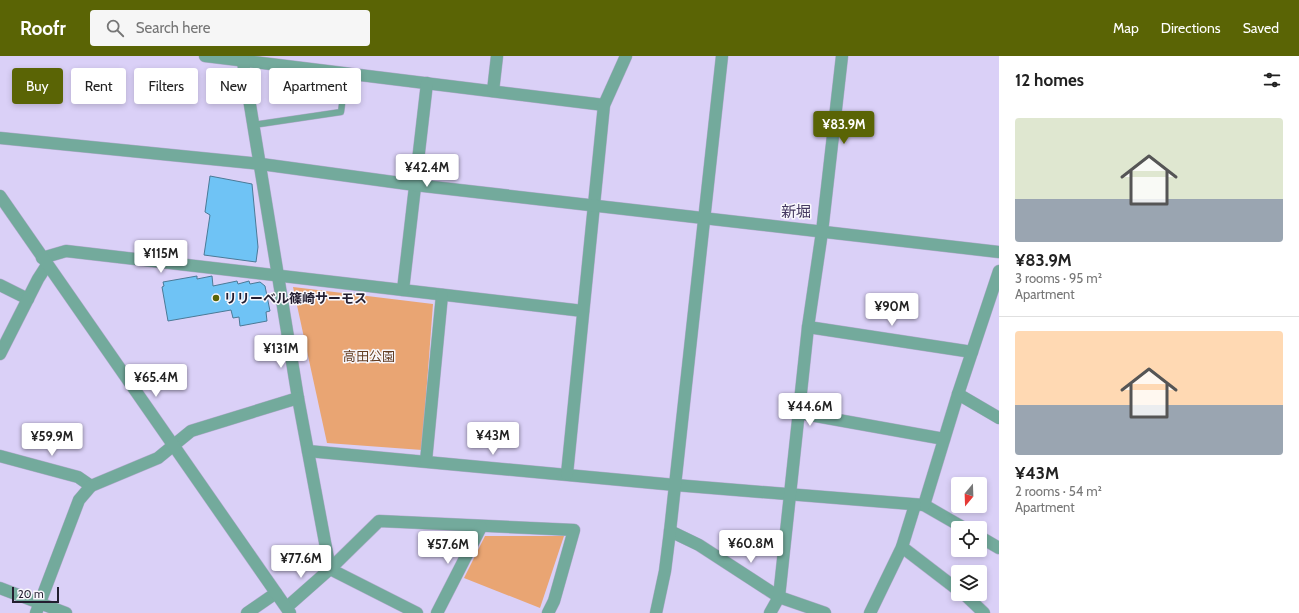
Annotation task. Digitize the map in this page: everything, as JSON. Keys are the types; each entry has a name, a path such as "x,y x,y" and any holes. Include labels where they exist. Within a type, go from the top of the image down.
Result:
{"street":[{"path":"204,56 243,58 312,68"},
{"path":"493,92 497,56"},
{"path":"566,474 604,105 626,56"},
{"path":"656,613 665,571 670,531 722,56"},
{"path":"770,613 779,597 808,327 822,232 842,56"},
{"path":"243,58 298,398 330,569"},
{"path":"361,75 604,105"},
{"path":"403,290 427,83"},
{"path":"0,138 261,164 415,185 594,204 999,252"},
{"path":"0,196 174,444 288,610 379,521 481,527 574,530 554,601 548,613"},
{"path":"0,354 38,279 45,261 66,251 583,311"},
{"path":"870,613 920,505 944,439 999,271"},
{"path":"0,285 28,299"},
{"path":"426,462 442,295"},
{"path":"808,327 972,352"},
{"path":"958,394 999,418"},
{"path":"38,608 79,500 91,486 158,458 191,431 298,398"},
{"path":"799,413 944,439"},
{"path":"308,450 675,485 920,505 951,521"},
{"path":"0,456 78,477 91,486"},
{"path":"437,613 481,527"},
{"path":"670,531 699,545 779,597 824,613"},
{"path":"987,541 999,548"},
{"path":"902,546 951,584"},
{"path":"330,569 417,613"},
{"path":"0,588 38,608 66,613"},
{"path":"247,613 276,593"},
{"path":"971,601 984,613"}],"lane":[{"path":"253,125 341,112 342,104"}],"green space":[{"name":"高田公園","path":"293,287 433,304 422,450 327,443"},
{"path":"485,536 564,536 540,608 464,578"}],"building":[{"path":"210,176 252,184 258,247 256,262 204,255 210,215 205,212"},
{"name":"リリーベル篠崎サーモス","path":"197,276 197,279 212,276 213,286 237,281 238,284 249,281 250,284 260,282 265,286 270,311 266,312 267,321 240,326 239,317 233,318 231,310 168,321 162,287 164,286 163,282"}],"place":[{"name":"リリーベル篠崎サーモス","path":"216,298"}],"district":[{"name":"新堀","path":"796,212"}]}
